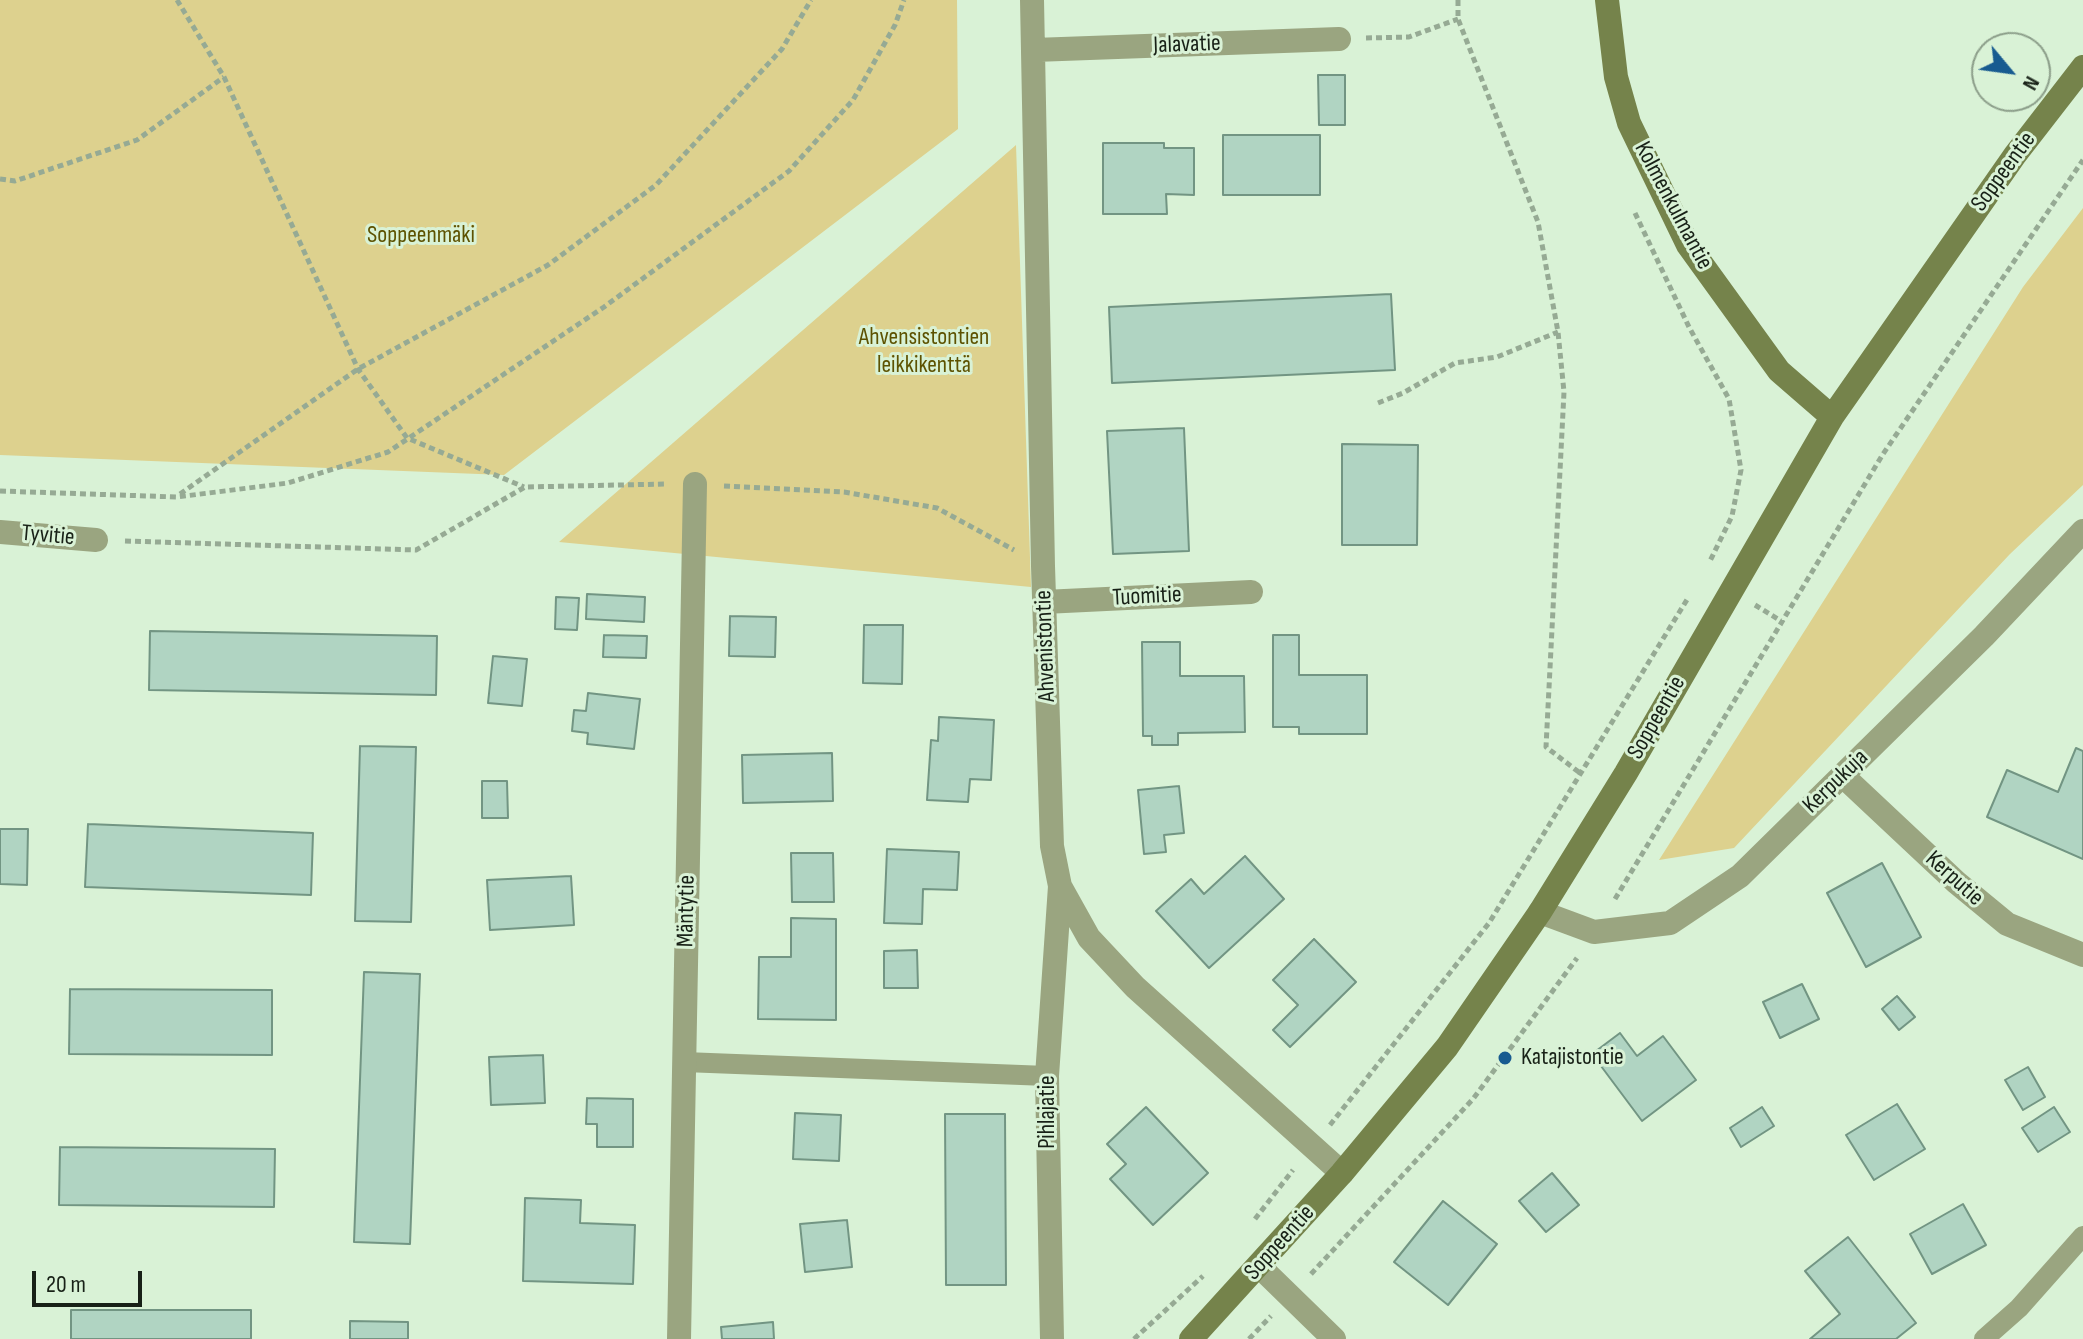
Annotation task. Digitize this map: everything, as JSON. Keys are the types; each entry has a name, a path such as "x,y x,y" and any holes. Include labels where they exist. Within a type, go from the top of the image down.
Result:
{"main road":[{"name":"Kolmenkulmantie","path":"1607,0 1616,77 1629,123 1688,245 1779,371 1832,417"},
{"name":"Soppeentie","path":"1191,1339 1342,1173 1447,1047 1540,912 1626,773 1832,417 1951,244 2083,67"}],"street":[{"name":"Ahvenistontie","path":"1032,0 1044,602 1052,846 1060,886 1089,938 1135,987 1309,1148 1342,1173"},
{"name":"Jalavatie","path":"1034,50 1339,39"},
{"name":"Mäntytie","path":"679,1339 695,484"},
{"name":"Kerpukuja","path":"1540,912 1594,932 1670,923 1740,876 1984,636 2083,531"},
{"name":"Tyvitie","path":"0,532 96,540"},
{"name":"Tuomitie","path":"1044,602 1251,592"},
{"name":"Kerputie","path":"1843,776 1956,882 2007,924 2083,955"},
{"name":"Pihlajatie","path":"1052,1339 1047,1076 1060,886"},
{"path":"1259,1266 1334,1339"}],"lane":[{"path":"684,1062 1047,1076"},
{"path":"1984,1339 2019,1308 2083,1236"}],"path":[{"path":"177,0 224,77 358,369 407,438 525,487 695,484 844,492 937,508 1043,566"},
{"path":"177,497 358,369 548,265 656,185 782,49 811,0"},
{"path":"0,491 177,497 288,483 388,452 604,307 789,171 853,100 895,25 904,0"},
{"path":"1458,0 1458,19 1538,222 1558,332 1564,392 1546,747 1580,773"},
{"path":"1339,39 1409,37 1458,19"},
{"path":"0,179 15,181 137,140 224,77"},
{"path":"1249,1339 1473,1099 1594,932 1657,833 1883,454 2083,160"},
{"path":"1248,1227 1489,923 1703,574 1732,516 1741,470 1729,399 1689,327 1630,200"},
{"path":"1378,403 1403,393 1455,363 1497,357 1558,332"},
{"path":"96,540 416,550 525,487"},
{"path":"1703,574 1781,621"},
{"path":"1134,1339 1212,1269"}],"green space":[{"name":"Soppeenmäki","path":"0,0 957,0 958,129 504,475 0,455"},
{"name":"Ahvensistontien leikkikenttä","path":"1016,145 1031,587 559,542"},
{"path":"2083,208 2083,485 2010,554 1734,848 1659,860 2023,287"}],"building":[{"path":"1318,75 1345,75 1345,125 1319,125"},
{"path":"1223,135 1320,135 1320,195 1223,195"},
{"path":"1103,143 1164,143 1164,148 1194,148 1194,195 1166,194 1167,214 1103,214"},
{"path":"1391,294 1395,370 1112,383 1109,307"},
{"path":"1184,428 1189,551 1113,554 1107,431"},
{"path":"1342,444 1418,445 1417,545 1342,545"},
{"path":"587,594 645,597 644,622 586,619"},
{"path":"556,597 579,598 577,630 555,629"},
{"path":"730,616 776,617 775,657 729,656"},
{"path":"864,625 903,625 902,684 863,683"},
{"path":"150,631 437,636 436,695 149,690"},
{"path":"604,635 647,636 646,658 603,657"},
{"path":"1273,635 1299,635 1299,675 1367,675 1367,734 1299,734 1299,727 1273,727"},
{"path":"1142,642 1180,642 1180,676 1244,676 1245,732 1178,733 1178,745 1152,745 1152,736 1143,736"},
{"path":"493,656 527,659 522,706 488,703"},
{"path":"588,693 640,699 634,749 587,744 588,733 572,731 574,710 586,711"},
{"path":"939,717 994,720 991,780 970,779 968,802 927,800 931,740 938,741"},
{"path":"360,746 416,747 411,922 355,921"},
{"path":"2076,748 2083,751 2083,859 1987,817 2007,770 2058,792"},
{"path":"832,753 833,801 743,803 742,755"},
{"path":"482,781 507,781 508,818 482,818"},
{"path":"1179,786 1184,833 1164,835 1166,852 1144,854 1138,790"},
{"path":"88,824 313,833 311,895 85,887"},
{"path":"0,829 28,829 27,885 0,884"},
{"path":"887,849 959,852 957,890 923,889 922,924 884,923"},
{"path":"791,853 833,853 834,902 792,902"},
{"path":"1245,856 1284,899 1209,968 1156,911 1191,879 1204,894"},
{"path":"1882,863 1921,937 1866,967 1827,893"},
{"path":"571,876 574,925 490,930 487,880"},
{"path":"791,918 836,919 836,1020 758,1019 759,957 791,957"},
{"path":"1314,939 1356,982 1290,1047 1273,1030 1298,1005 1273,980"},
{"path":"917,950 918,988 884,988 884,951"},
{"path":"364,972 420,974 410,1244 354,1242"},
{"path":"1802,984 1819,1019 1780,1038 1763,1002"},
{"path":"70,989 272,990 272,1055 69,1054"},
{"path":"1897,996 1915,1017 1899,1030 1882,1009"},
{"path":"1620,1033 1637,1056 1663,1036 1696,1080 1642,1121 1592,1054"},
{"path":"543,1055 545,1103 491,1105 489,1057"},
{"path":"2028,1067 2045,1097 2023,1110 2005,1080"},
{"path":"587,1098 633,1099 633,1147 597,1147 597,1124 586,1124"},
{"path":"1897,1104 1925,1149 1874,1180 1846,1135"},
{"path":"1146,1107 1208,1173 1153,1225 1110,1179 1126,1164 1107,1144"},
{"path":"1762,1107 1774,1126 1741,1147 1730,1128"},
{"path":"2054,1107 2070,1132 2038,1152 2022,1128"},
{"path":"795,1113 841,1115 839,1161 793,1159"},
{"path":"945,1114 1005,1114 1006,1285 946,1285"},
{"path":"60,1147 275,1149 274,1207 59,1205"},
{"path":"1552,1173 1579,1205 1546,1232 1519,1201"},
{"path":"525,1198 581,1200 580,1223 635,1225 633,1284 523,1281"},
{"path":"1443,1201 1497,1244 1448,1305 1394,1262"},
{"path":"1963,1204 1986,1245 1932,1274 1910,1234"},
{"path":"847,1220 852,1267 805,1272 800,1224"},
{"path":"1848,1237 1916,1323 1896,1339 1810,1339 1840,1314 1805,1271"},
{"path":"71,1310 251,1310 251,1339 71,1339"},
{"path":"350,1321 408,1322 408,1339 350,1339"},
{"path":"773,1322 774,1339 722,1339 721,1327"}],"place":[{"name":"Katajistontie","path":"1505,1058"}]}
